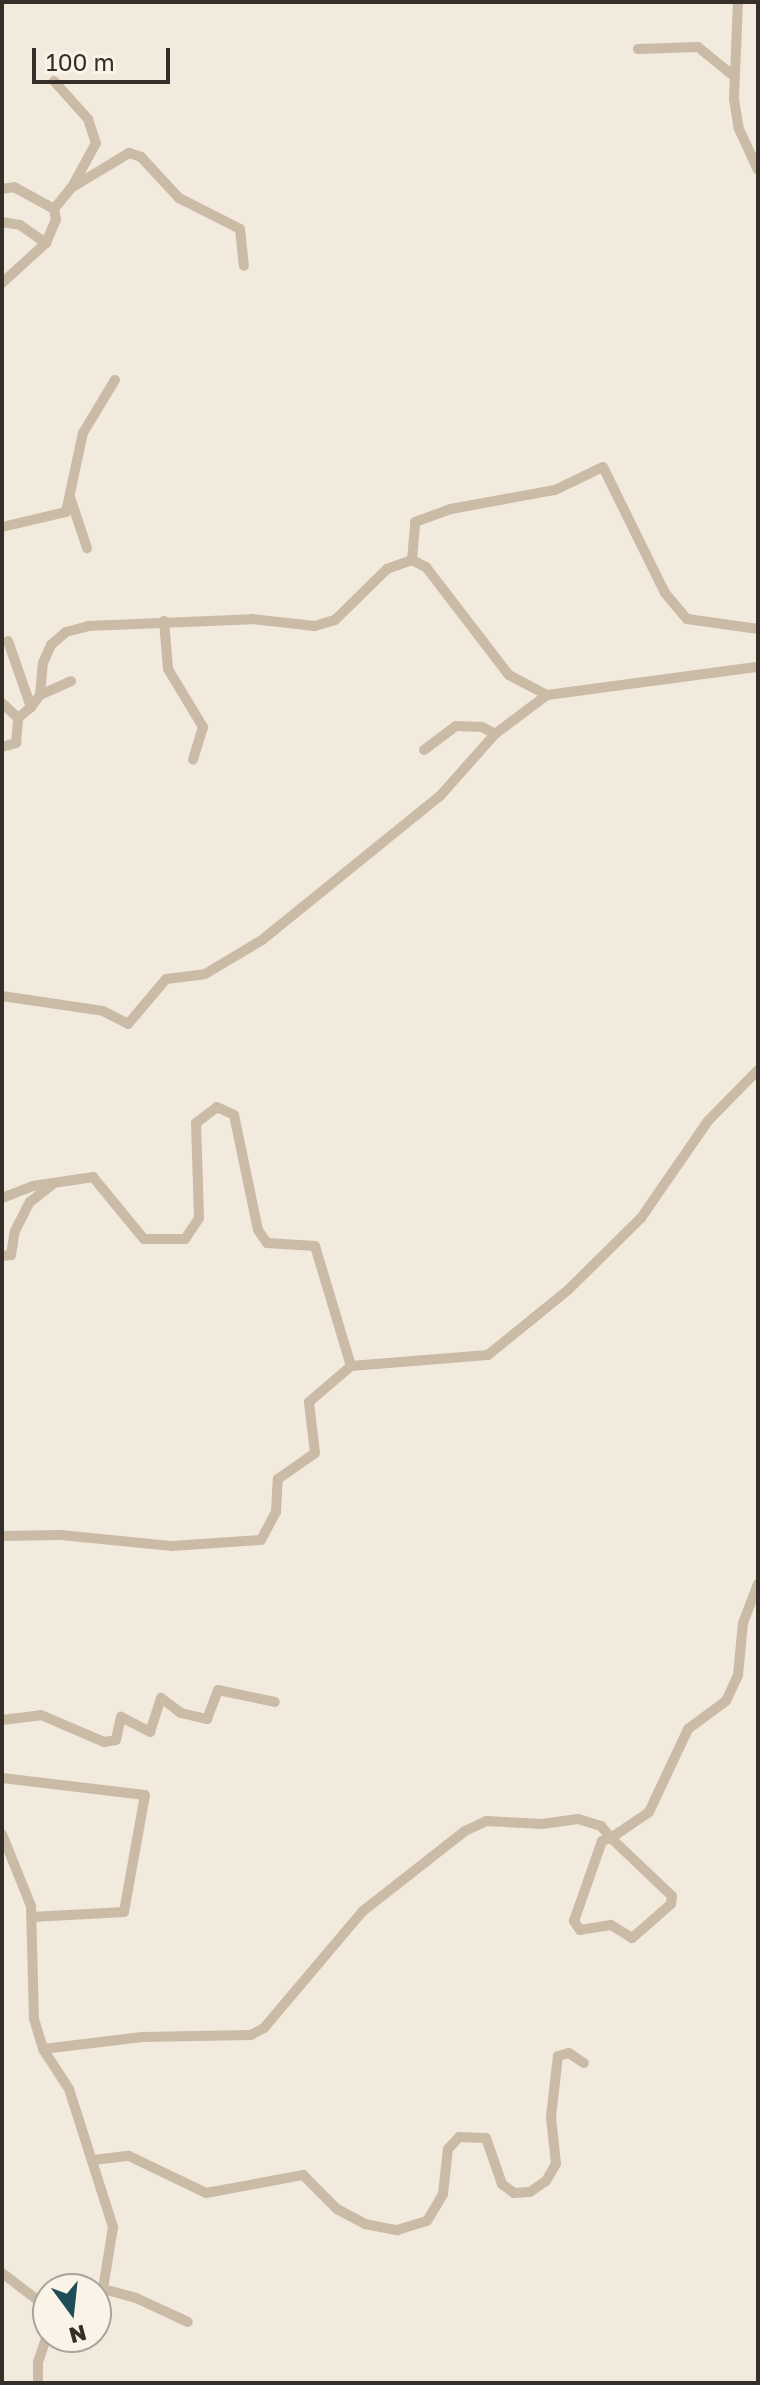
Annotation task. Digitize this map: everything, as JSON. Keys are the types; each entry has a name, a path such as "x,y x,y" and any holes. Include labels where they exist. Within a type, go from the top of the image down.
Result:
{"street":[{"path":"738,2 731,74 739,129 758,170"},
{"path":"638,49 698,47 731,74"},
{"path":"2,283 46,243 56,220 54,209 71,188 96,143 88,119 54,81"},
{"path":"71,188 118,155 141,157 179,198 240,229 244,266"},
{"path":"2,189 14,187 54,209"},
{"path":"2,222 20,225 46,243"},
{"path":"87,548 70,497 69,481 83,433 115,380"},
{"path":"412,560 415,522 451,509 555,490 603,467 665,593 687,619 758,629"},
{"path":"2,527 66,512 70,497"},
{"path":"40,695 43,663 51,645 66,632 164,621 252,619 315,626 335,620 387,569 412,560 426,567 509,675 547,695"},
{"path":"164,621 168,669 203,727 193,759"},
{"path":"8,641 31,707"},
{"path":"2,996 103,1011 128,1024 166,979 205,974 262,940 440,796 495,734 547,695 758,667"},
{"path":"2,747 16,743 18,718 40,695 71,681"},
{"path":"2,703 18,718"},
{"path":"424,750 456,726 482,727 495,734"},
{"path":"2,1536 61,1535 172,1546 261,1540 276,1512 278,1479 315,1453 309,1402 351,1366 488,1355 568,1290 641,1218 708,1121 758,1070"},
{"path":"2,1198 55,1182 93,1177 144,1239 185,1239 199,1218 196,1123 217,1107 234,1115 258,1230 267,1243 315,1246 351,1366"},
{"path":"2,1256 11,1255 15,1231 30,1202 55,1182"},
{"path":"43,2049 142,2037 251,2035 264,2028 363,1911 465,1831 486,1821 542,1824 578,1819 601,1826 611,1838 672,1896 671,1904 632,1938 611,1925 580,1930 574,1921 602,1841 611,1838 649,1812 688,1729 726,1701 738,1675 743,1623 758,1584"},
{"path":"2,1720 41,1715 104,1742 116,1740 121,1717 150,1732 161,1698 181,1713 207,1719 218,1690 275,1702"},
{"path":"2,1778 145,1795 124,1912 32,1917"},
{"path":"2,1834 32,1917 34,2019 43,2049 69,2089 113,2227 103,2273"},
{"path":"94,2160 129,2156 206,2193 303,2175 337,2209 365,2224 397,2230 427,2221 443,2194 448,2149 459,2137 486,2138 502,2184 514,2193 530,2192 546,2181 556,2164 551,2117 558,2056 569,2053 584,2063"},
{"path":"2,2273 32,2296"},
{"path":"112,2293 136,2298 188,2322"},
{"path":"38,2383 41,2353"}]}
